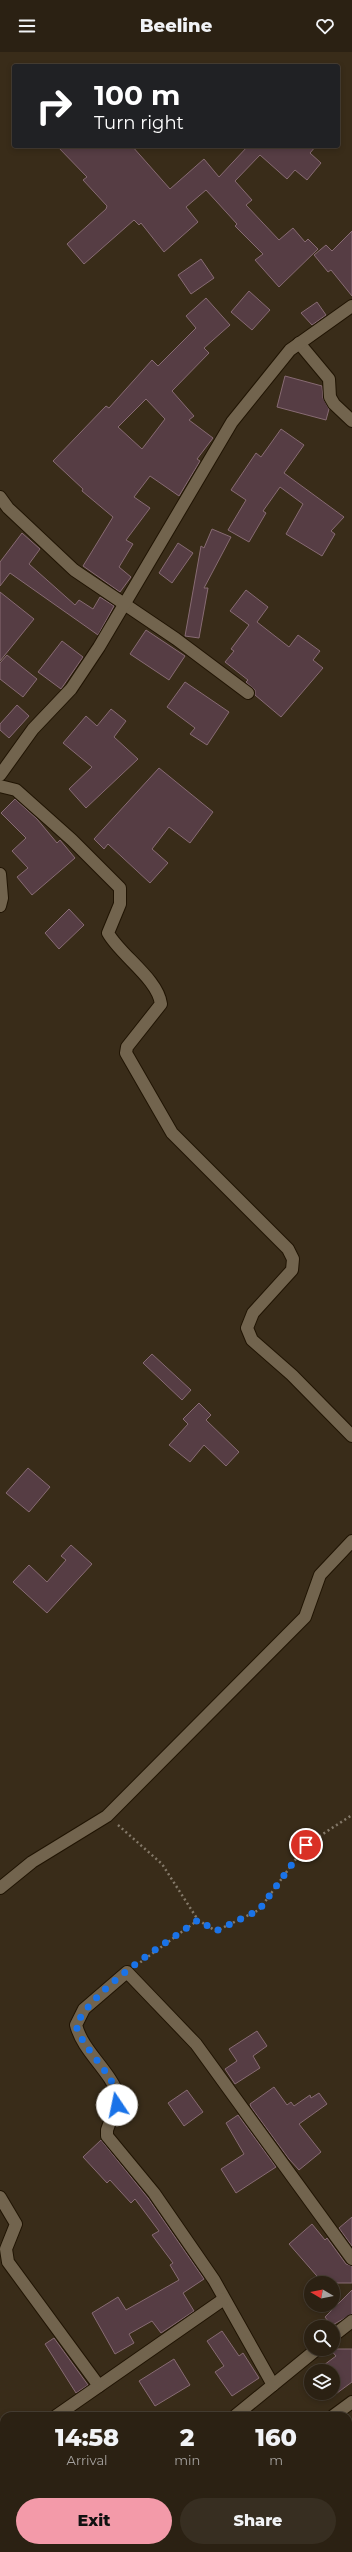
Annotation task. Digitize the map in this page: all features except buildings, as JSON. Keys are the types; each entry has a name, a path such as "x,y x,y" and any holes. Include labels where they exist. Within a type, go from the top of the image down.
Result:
{"street":[{"path":"0,775 34,729 71,689 124,604 232,422 281,360 299,343 352,306"},
{"path":"299,343 328,378 330,397 334,404 352,421"},
{"path":"0,497 8,508 74,570 176,639 248,693"},
{"path":"0,786 16,790 72,840 120,888 120,904 108,933 112,941 144,974 160,998 161,1004 127,1046 126,1053 172,1133 288,1248 293,1259 292,1270 253,1313 247,1328 252,1340 292,1375 352,1436"},
{"path":"0,874 2,898 0,906"},
{"path":"0,1888 32,1862 107,1816 305,1617 320,1575 352,1541"},
{"path":"273,2385 224,2299 154,2193 107,2136 107,2130 119,2097 95,2057 79,2037 76,2025 84,2009 127,1972 196,2044 352,2259"},
{"path":"0,2197 16,2224 6,2249 8,2262 99,2386"},
{"path":"62,2412 224,2299"},
{"path":"340,2330 352,2321"},
{"path":"240,2412 308,2356"},
{"path":"340,2412 351,2405"}],"path":[{"path":"107,1816 162,1864 198,1920 216,1931 259,1910 306,1845 352,1815"},
{"path":"127,1972 198,1920"}],"route":[{"path":"117,2105 119,2097 117,2091 95,2057 79,2037 76,2025 84,2009 127,1972 198,1920 216,1931 259,1910 306,1845"}]}
